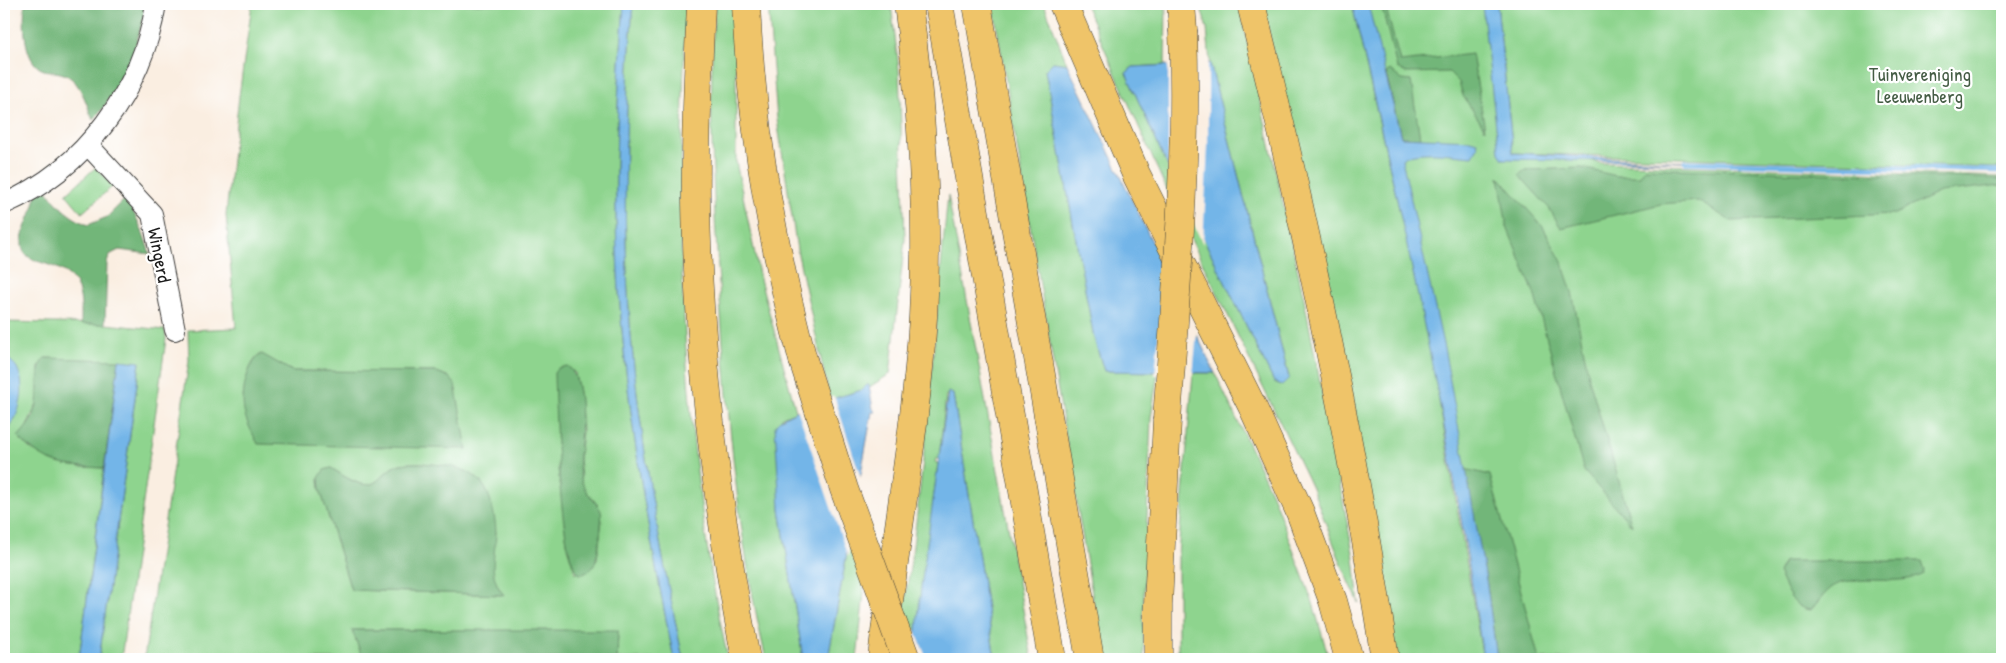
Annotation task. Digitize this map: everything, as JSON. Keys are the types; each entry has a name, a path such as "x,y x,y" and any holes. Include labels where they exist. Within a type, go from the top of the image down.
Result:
{"highway":[{"path":"701,4 696,127 696,201 701,325 718,495 746,659"},
{"path":"746,4 751,85 768,203 780,266 803,360 844,489 906,659"},
{"path":"882,659 915,412 924,290 925,188 922,138 908,4"},
{"path":"939,4 1052,659"},
{"path":"978,4 1090,659"},
{"path":"1063,4 1136,174 1254,410 1300,512 1333,601 1350,659"},
{"path":"1251,4 1275,102 1323,319 1358,497 1385,659"},
{"path":"1158,659 1167,420 1184,173 1185,83 1182,17"}],"street":[{"path":"4,204 52,176 88,145 120,104 144,54 156,4"},
{"name":"Wingerd","path":"88,145 152,214 175,330"}],"green space":[{"path":"25,4 147,4 130,66 104,107 93,120 82,93 69,76 44,70 32,60 26,41"},
{"path":"252,4 624,4 620,57 616,189 618,271 622,327 634,438 674,659 617,659 618,631 352,630 363,659 144,659 189,361 188,330 236,328 226,215 239,96","holes":["261,354 292,371 437,372 449,377 243,397 250,367","567,366 575,373 579,394 582,431 579,459 583,488 597,504 602,520 597,559 584,574 575,572 568,550 558,469","418,463 441,465 496,532 492,565 495,579 503,595 351,590 320,489 319,478 331,468 354,482 367,485 373,484 397,465"]},
{"path":"633,4 686,4 681,188 686,344 693,435 704,525 728,659 683,659 658,534 645,451 630,324 626,244 626,124"},
{"path":"715,4 736,4 736,162 760,279 796,411 782,417 780,509 803,659 766,659 740,520 726,378 715,214 712,74"},
{"path":"768,4 891,4 899,70 905,239 890,374 868,388 830,400 797,250 777,119"},
{"path":"993,4 1044,4 1067,64 1053,62 1045,70 1094,338 1104,371 1158,372 1151,418 1143,616 1144,659 1103,659"},
{"path":"1085,4 1166,4 1165,65 1133,67 1126,73 1162,154 1274,382 1282,385 1289,377 1210,63 1207,29 1200,4 1239,4 1304,299 1354,558 1359,603 1343,568 1312,488 1164,184"},
{"path":"1263,4 1352,4 1431,354 1483,659 1396,659"},
{"path":"1358,4 1489,4 1505,154 1583,158 1600,163 2002,177 2002,659 1490,659 1471,545"},
{"path":"1381,4 1385,4 1400,62 1472,54 1485,129 1463,96 1459,82 1449,72 1406,73 1397,68"},
{"name":"Tuinvereniging Leeuwenberg","path":"1497,4 2002,4 2002,168 1513,153"},
{"path":"1390,70 1402,80 1411,81 1420,138 1401,137 1386,73"},
{"path":"96,167 113,186 82,213 66,194"},
{"path":"1582,168 1617,176 1640,176 1645,168 2002,179 2002,185 1940,192 1895,214 1731,221 1698,201 1661,204 1561,228 1549,208 1519,175 1525,170"},
{"path":"1499,177 1543,227 1562,262 1572,292 1590,382 1632,526 1584,471 1534,293 1507,227"},
{"path":"39,179 59,206 88,225 107,217 125,199 137,218 150,254 119,250 111,254 107,262 105,324 81,324 80,298 78,289 72,279 65,272 30,258 24,252 22,245 23,235 34,205"},
{"path":"948,195 1032,659 995,659 953,394 946,395 939,459 936,459 935,462 938,463 916,639 895,659 905,601 920,486"},
{"path":"4,322 105,324 165,330 166,339 121,659 99,659 140,363 45,358 39,367 39,399 27,426 28,447 48,459 64,465 104,468 79,659 4,659 4,434 15,419 17,400 12,362 4,356"},
{"path":"262,354 292,371 437,372 449,377 455,384 467,449 258,444 245,415 243,397 248,372 252,364"},
{"path":"45,358 119,360 104,468 78,467 58,463 39,454 18,437 30,422 35,411 40,368"},
{"path":"567,366 573,372 579,394 581,422 579,461 581,478 584,488 601,511 600,539 595,563 589,571 580,574 573,564 567,543 557,447 554,373 558,368"},
{"path":"1193,373 1215,373 1272,494 1313,603 1329,659 1178,659 1178,554"},
{"path":"421,463 443,465 463,470 479,480 485,488 491,503 496,533 493,566 495,580 504,595 351,590 320,489 319,478 324,470 331,468 354,482 367,485 373,484 397,465"},
{"path":"1465,469 1490,475 1539,659 1497,659 1487,585"},
{"path":"855,509 864,593 857,659 828,659"},
{"path":"1784,561 1922,561 1925,570 1924,574 1903,580 1855,580 1836,585 1822,596 1811,610 1799,606 1790,597 1778,573"},
{"path":"352,630 618,630 617,659 363,659"}],"water":[{"path":"624,4 633,4 628,84 625,204 630,324 639,409 651,493 683,659 674,659 653,549 634,438 622,327 618,271 616,189 620,57"},
{"path":"1352,4 1368,4 1401,137 1470,140 1477,142 1478,147 1473,156 1426,153 1402,159 1445,353 1487,585 1497,659 1483,659 1457,494 1425,330"},
{"path":"1482,4 1497,4 1513,153 1685,162 1503,159 1499,153"},
{"path":"1053,62 1067,64 1215,373 1104,371 1094,338 1045,70"},
{"path":"1210,63 1289,378 1282,385 1274,382 1162,154 1126,73 1133,67"},
{"path":"4,356 17,368 22,386 20,404 14,421 4,434"},
{"path":"119,360 140,362 99,659 79,659"},
{"path":"869,385 873,409 876,412 872,412 828,659 803,659 780,509 775,426 789,414 862,390"},
{"path":"948,392 953,394 995,659 914,659 921,587"}],"pier":[{"path":"1208,60 1208,146 1203,244 1168,171 1168,63"},
{"path":"1165,265 1197,331 1193,375 1155,375"},
{"path":"834,396 862,481 848,557 797,408"},
{"path":"914,626 918,637 927,659 912,659"}],"waterway":[{"path":"1685,162 2002,171"}]}
